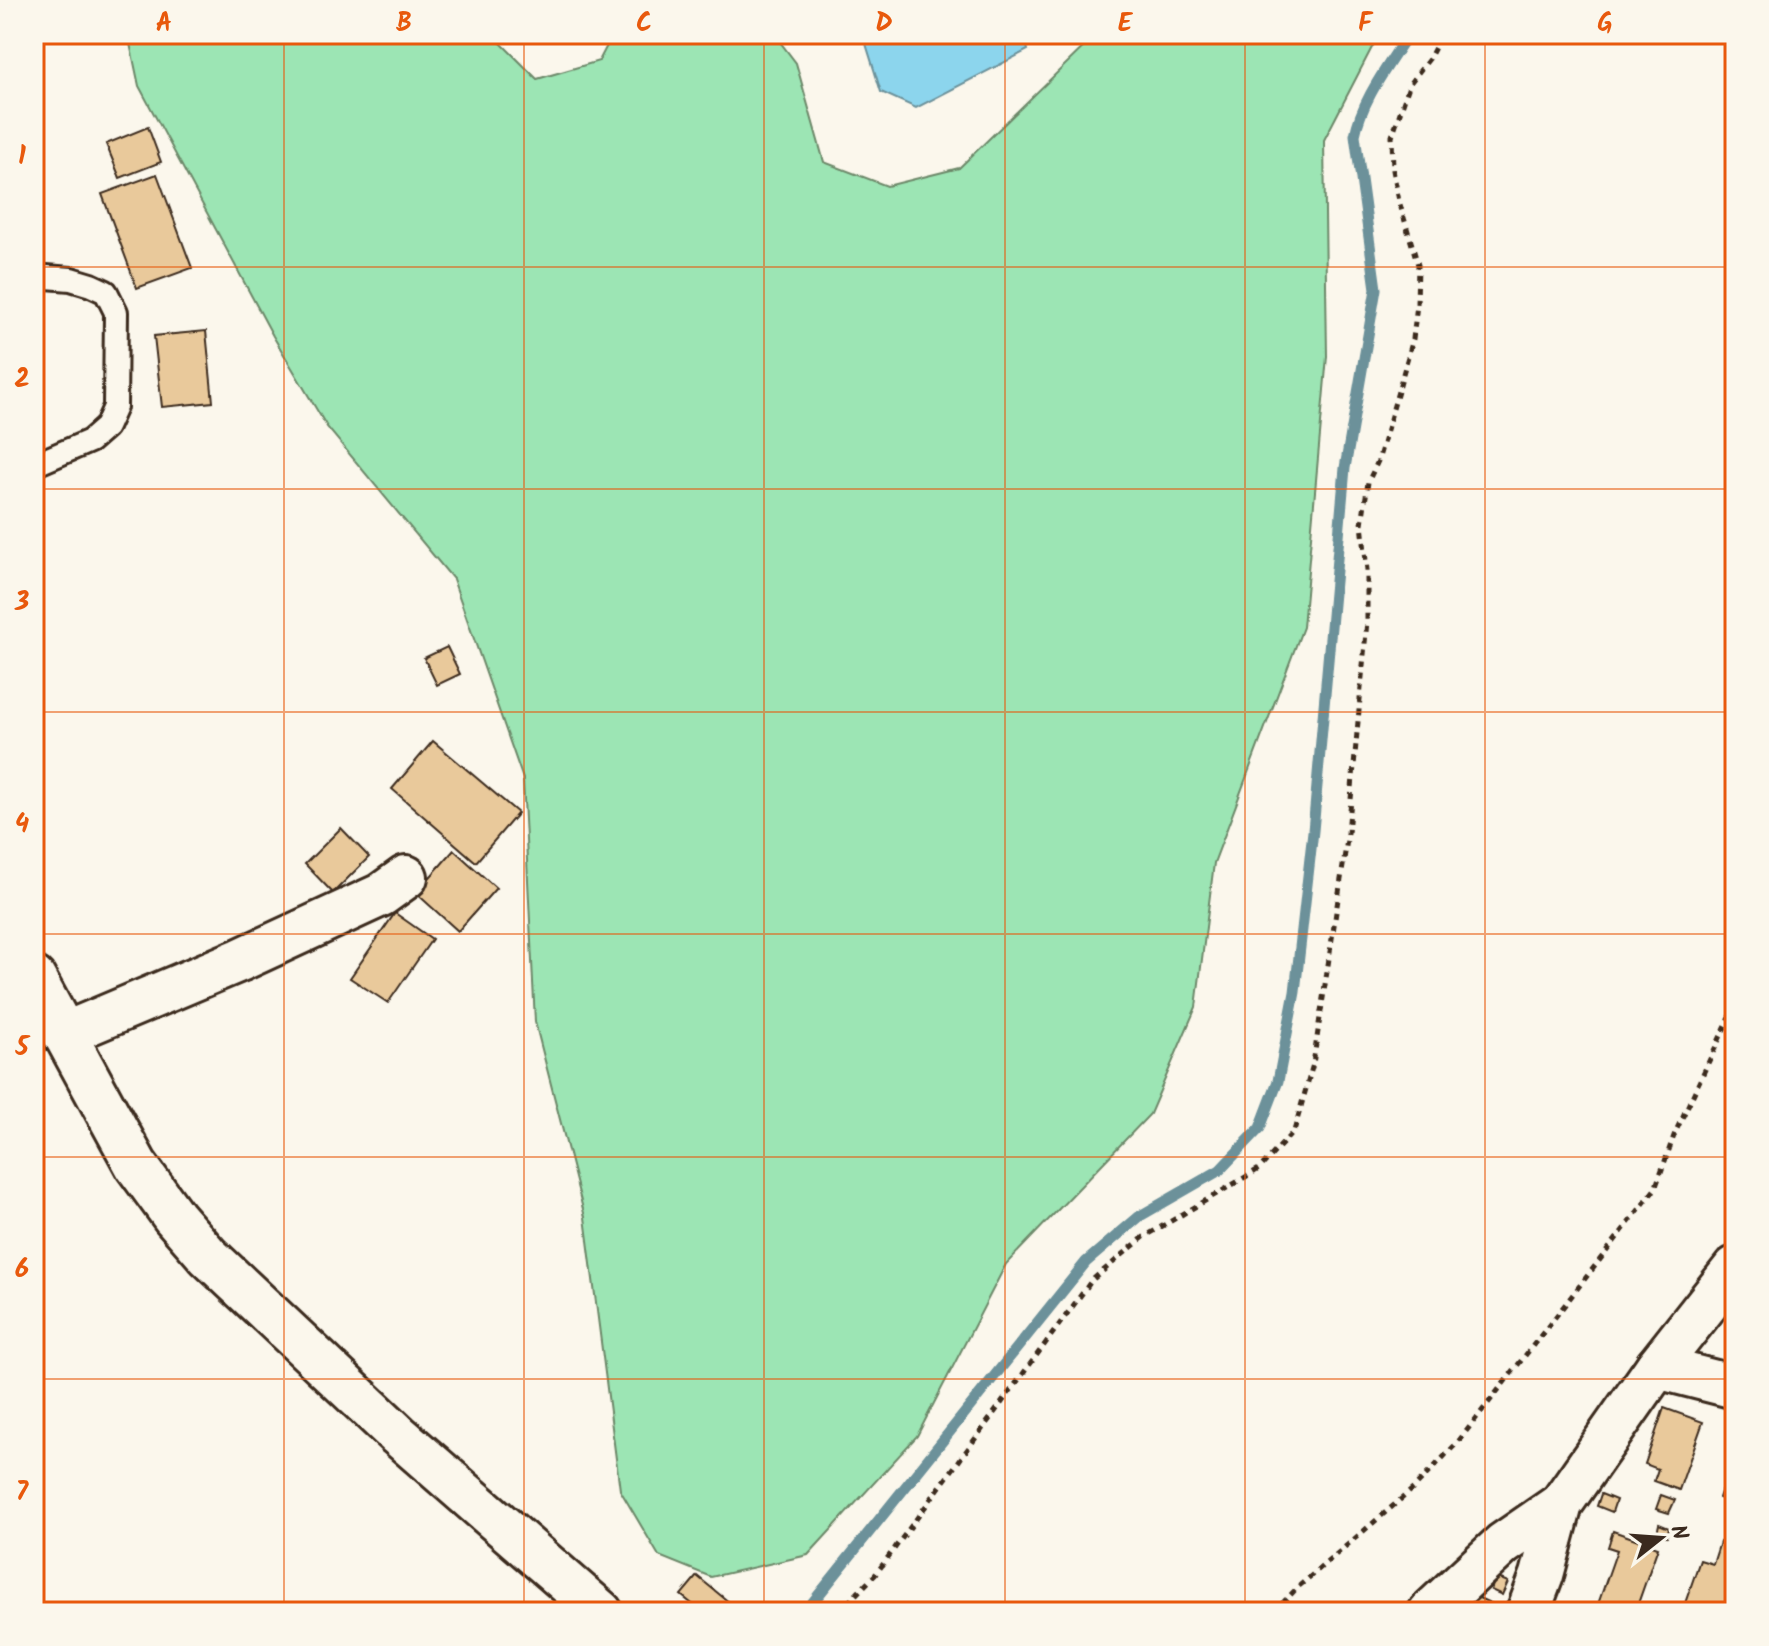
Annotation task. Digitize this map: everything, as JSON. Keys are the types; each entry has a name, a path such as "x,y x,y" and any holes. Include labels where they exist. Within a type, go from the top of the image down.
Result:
{"street":[{"path":"64,1034 240,960 381,895 406,877"},
{"path":"34,978 136,1165 174,1217 208,1256 398,1435 601,1612"},
{"path":"1528,1612 1542,1575 1561,1504 1657,1367 1735,1268"},
{"path":"1657,1367 1735,1387"},
{"path":"1430,1612 1503,1544 1561,1504"}],"lane":[{"path":"34,276 71,279 91,285 106,292 116,312 115,407 106,427 90,441 34,465"}],"path":[{"path":"839,1612 875,1575 1092,1280 1144,1237 1259,1169 1294,1131 1313,1064 1348,833 1367,621 1367,570 1362,524 1368,482 1378,461 1413,339 1417,304 1418,265 1399,201 1393,170 1392,136 1410,83 1429,59 1442,34"},
{"path":"1274,1612 1298,1587 1414,1488 1457,1443 1655,1189 1675,1133 1735,1006"},
{"path":"443,1612 461,1607 470,1612"}],"green space":[{"path":"128,34 492,34 537,79 599,61 613,34 774,34 796,63 824,162 887,186 959,168 1097,34 1379,34 1324,140 1327,356 1303,627 1214,863 1196,1007 1150,1114 1006,1264 917,1436 808,1555 711,1577 659,1556 620,1490 585,1217 535,1022 523,779 453,579 327,427 273,336 139,86"}],"water":[{"path":"863,34 1024,34 1028,50 916,108 881,92"}],"building":[{"path":"148,127 161,162 120,178 106,144"},
{"path":"157,174 192,268 137,288 102,194"},
{"path":"206,331 213,402 162,407 154,336"},
{"path":"447,647 460,674 437,685 424,658"},
{"path":"433,741 518,813 476,862 392,789"},
{"path":"341,828 369,857 333,893 305,864"},
{"path":"454,850 496,888 458,931 416,893"},
{"path":"395,913 432,939 388,1003 350,978"},
{"path":"1664,1408 1703,1422 1679,1490 1654,1481 1658,1469 1645,1464"},
{"path":"1735,1450 1735,1504 1719,1498"},
{"path":"1601,1494 1616,1500 1612,1512 1597,1506"},
{"path":"1661,1495 1675,1500 1669,1513 1656,1509"},
{"path":"1659,1524 1669,1528 1667,1536 1657,1533"},
{"path":"1613,1531 1658,1547 1635,1612 1612,1612 1597,1607 1617,1550 1608,1547"},
{"path":"1720,1542 1735,1548 1735,1612 1682,1612 1700,1560 1713,1564"},
{"path":"697,1576 741,1612 702,1612 681,1595"},
{"path":"1496,1577 1508,1582 1502,1595 1491,1590"},
{"path":"1477,1597 1503,1609 1502,1612 1471,1612"}],"waterway":[{"path":"805,1612 1086,1262 1140,1216 1220,1170 1260,1128 1278,1081 1295,992 1313,831 1345,468 1376,289 1355,135 1370,95 1408,34"}]}
